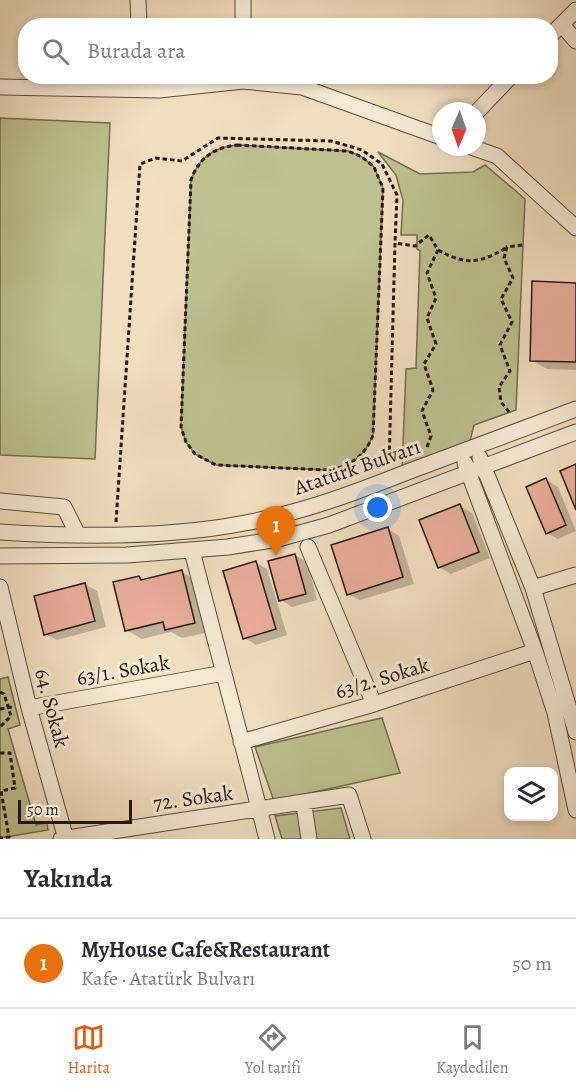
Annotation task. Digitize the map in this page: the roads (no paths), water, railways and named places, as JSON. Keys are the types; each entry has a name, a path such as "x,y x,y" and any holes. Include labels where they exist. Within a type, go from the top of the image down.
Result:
{"street":[{"path":"138,0 139,18"},
{"path":"243,0 243,18"},
{"path":"558,29 576,10"},
{"path":"562,25 576,40"},
{"path":"0,87 106,84"},
{"path":"144,84 159,90 205,84"},
{"path":"280,84 302,87 432,134"},
{"path":"486,102 503,84"},
{"path":"486,152 497,156 576,228"},
{"name":"Atatürk Bulvarı","path":"0,532 111,534 177,531 243,524 323,504 576,409"},
{"name":"Atatürk Bulvarı","path":"0,556 127,555 192,551 278,538 329,525 576,432"},
{"path":"475,446 533,588 576,732"},
{"path":"460,452 535,651 555,713 576,810"},
{"path":"0,501 64,507 78,535"},
{"path":"308,547 374,704"},
{"path":"192,551 267,839"},
{"path":"533,588 576,575"},
{"name":"64. Sokak","path":"0,587 64,839"},
{"name":"63/2. Sokak","path":"241,742 374,704 535,651"},
{"name":"63/1. Sokak","path":"29,708 224,673"},
{"name":"72. Sokak","path":"64,839 349,795 363,839"},
{"path":"305,812 309,839"}],"place":[{"name":"MyHouse Cafe&Restaurant","path":"276,556"}]}
